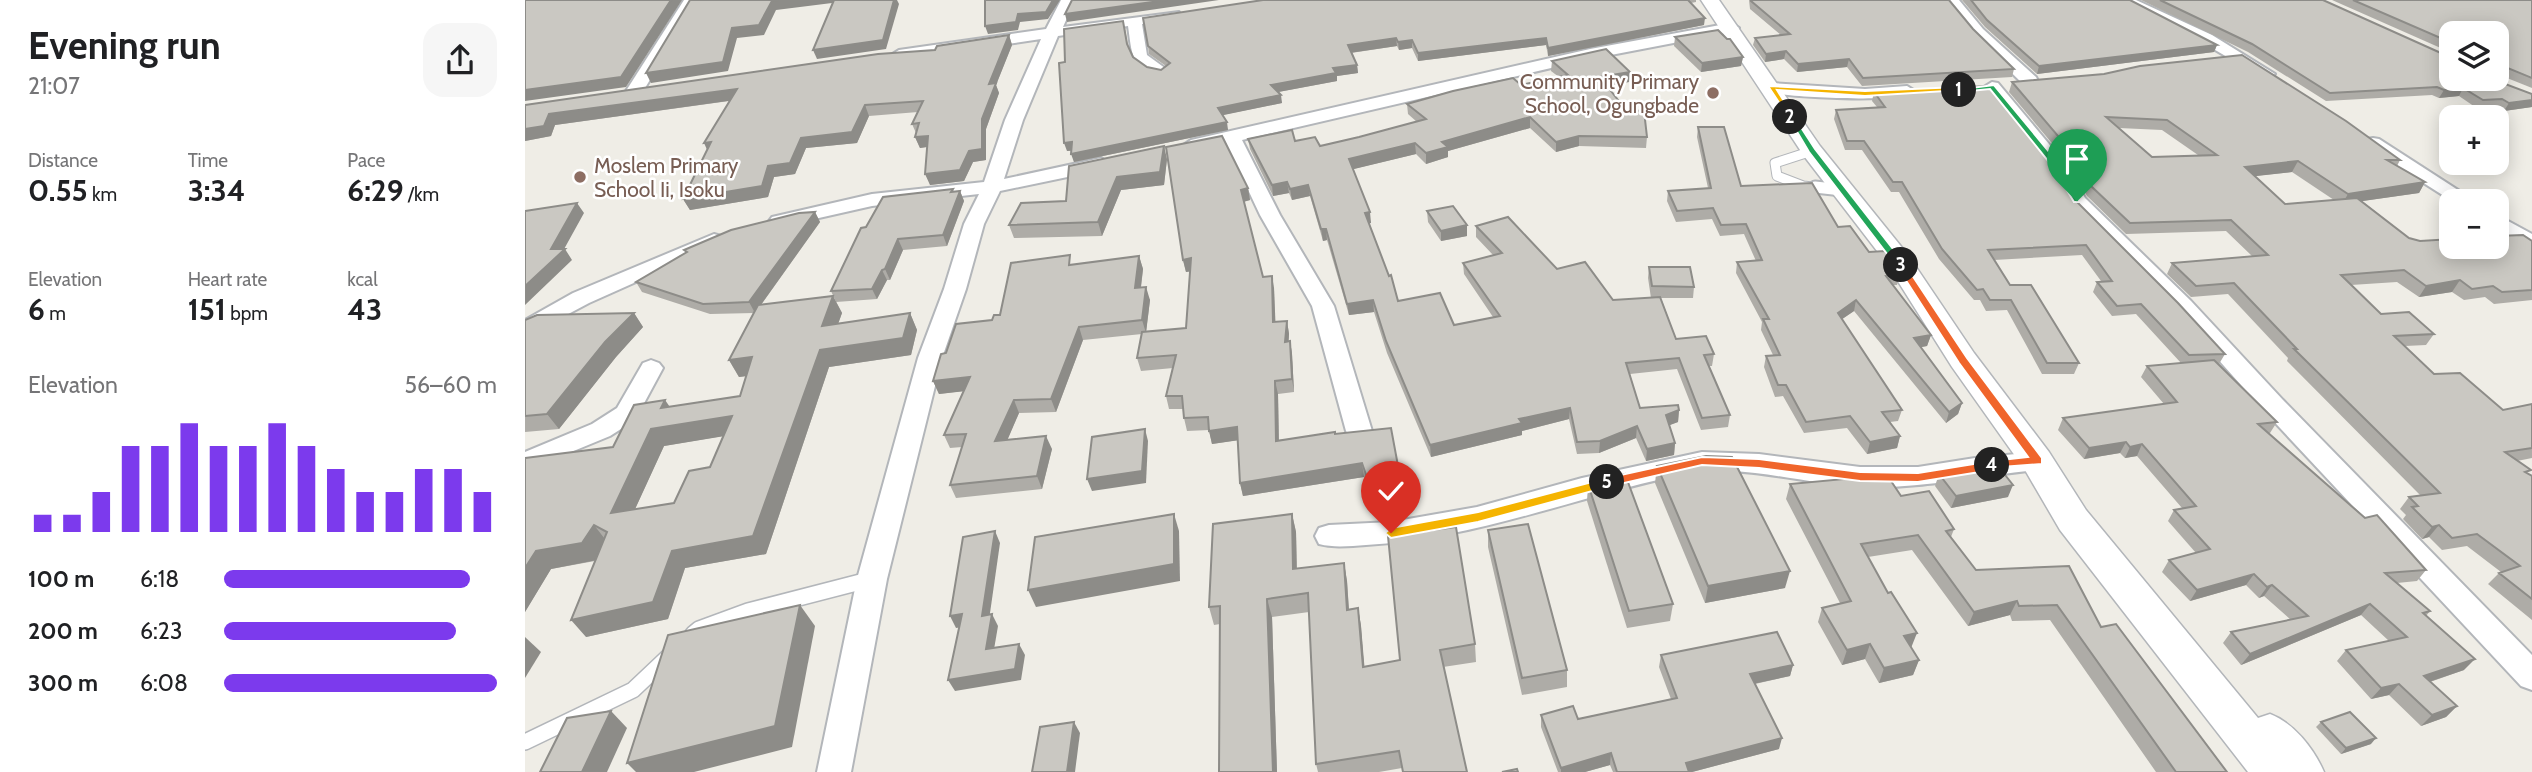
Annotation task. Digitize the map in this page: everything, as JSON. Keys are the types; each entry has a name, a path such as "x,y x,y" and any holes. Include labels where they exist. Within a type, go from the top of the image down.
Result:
{"street":[{"path":"660,90 627,95 691,0"},
{"path":"834,772 872,579 930,358 955,289 974,224 992,187 1014,120 1068,0"},
{"path":"1710,0 1812,151 1898,261 1963,360 2037,461 2073,520 2275,772"},
{"path":"1951,0 1978,32 2036,80 1985,88 2033,135 2057,166 2077,201 2183,306 2274,406 2377,511 2532,677"},
{"path":"2125,0 2241,57 2284,86"},
{"path":"886,57 1188,13"},
{"path":"1134,21 1138,35 1135,46 1137,55 1141,61 1161,71"},
{"path":"1179,148 1590,54 1731,28"},
{"path":"2214,60 2241,57"},
{"path":"1771,88 1865,94 1929,91"},
{"path":"2362,136 2446,189"},
{"path":"1232,138 1270,215 1322,306 1345,375 1359,431"},
{"path":"753,228 814,211 872,200 992,187 1112,162"},
{"path":"2509,229 2532,243"},
{"path":"525,330 581,298 647,267 729,234"},
{"path":"525,462 601,430 626,414 651,368"},
{"path":"1329,536 1391,533 1478,517 1581,488 1702,461 1759,463 1860,477 1918,477 1975,467 2037,461"},
{"path":"2061,497 2087,516 2302,772"}],"lane":[{"path":"1812,151 1775,163 1777,176 1803,186 1842,190"},
{"path":"525,742 633,690 699,629 748,611 872,579"}],"building":[{"path":"525,0 671,0 621,77 525,90"},
{"path":"690,0 778,0 772,1 759,25 732,28 723,62 646,73"},
{"path":"834,0 894,0 883,40 813,50"},
{"path":"985,0 1053,0 1046,12 1018,14 1016,22 985,26"},
{"path":"1072,0 1167,0 1065,14"},
{"path":"1263,0 1688,0 1705,18 1548,48 1546,38 1418,53 1412,40 1398,42 1396,38 1348,45 1357,65 1333,68 1336,73 1271,85 1281,95 1218,108 1227,122 1071,154 1072,142 1064,143 1059,63 1065,62 1064,29 1123,21 1127,44 1133,57 1147,67 1161,70 1170,63 1148,46 1143,18"},
{"path":"1751,0 1949,0 1973,29 2014,69 1863,78 1849,59 1798,64 1786,51 1766,54 1755,38 1790,34"},
{"path":"1971,0 2130,0 2217,45 2039,66 1987,20"},
{"path":"2160,0 2323,0 2439,52 2439,88 2330,93 2252,44"},
{"path":"2353,0 2532,0 2532,78 2509,68 2509,21 2439,21 2439,37"},
{"path":"1718,30 1730,39 1743,57 1702,63 1675,37"},
{"path":"1009,35 989,84 996,83 982,119 982,149 969,151 960,170 925,174 928,136 915,137 919,123 912,124 923,101 865,105 852,132 801,138 790,163 768,166 762,186 683,199 711,142 704,143 737,89 549,114 544,126 525,129 525,105 878,54 935,50 937,46"},
{"path":"1606,49 1630,72 1600,77 1626,110 1644,111 1647,137 1579,136 1556,142 1530,117 1442,142 1448,147 1426,153 1415,143 1349,159 1370,212 1365,213 1389,276 1391,275 1398,301 1440,293 1454,325 1500,316 1463,263 1502,253 1476,226 1508,217 1557,269 1585,262 1613,300 1660,297 1676,339 1706,336 1714,354 1704,355 1730,415 1702,418 1679,358 1626,363 1640,408 1678,405 1679,410 1666,415 1675,443 1647,449 1637,426 1600,441 1577,442 1570,408 1519,419 1522,423 1430,445 1386,341 1373,300 1347,304 1326,229 1321,229 1308,185 1290,189 1287,182 1272,185 1248,139 1292,130 1295,141 1315,137 1320,146 1359,137 1426,119 1407,104 1513,78 1521,85 1568,75 1552,61"},
{"path":"2242,55 2346,121 2400,160 2387,160 2425,182 2348,194 2298,161 2245,167 2285,204 2357,198 2409,238 2420,241 2439,240 2439,259 2509,259 2509,236 2523,235 2532,241 2532,290 2502,292 2493,286 2472,289 2460,280 2426,286 2404,270 2341,275 2381,314 2409,312 2434,334 2394,336 2434,374 2460,373 2503,410 2532,404 2532,448 2505,452 2531,470 2525,472 2532,476 2532,599 2499,573 2520,566 2477,534 2452,538 2439,525 2432,527 2412,507 2418,506 2409,497 2440,493 2294,349 2297,349 2234,283 2196,286 2172,263 2268,255 2231,220 2130,223 2091,186 2070,150 2012,82 2104,74 2140,66","holes":["2106,117 2167,120 2217,155 2152,157"]},
{"path":"2509,85 2532,94 2532,100 2509,103 2502,99 2483,100 2468,91 2509,91"},
{"path":"1988,86 2050,160 2072,197 2225,354 2189,355 2141,304 2117,306 2097,282 2112,281 2086,245 1988,250 2010,285 2031,285 2079,363 2047,363 2011,300 1990,300 1983,289 1977,290 1942,249 1902,182 1893,182 1864,141 1847,141 1836,110 1885,107 1874,92"},
{"path":"1698,127 1724,127 1741,186 1812,183 1838,227 1850,226 1869,252 1885,251 1900,274 1886,276 1931,335 1914,338 1962,403 1949,412 1856,300 1838,313 1902,410 1882,412 1900,436 1870,442 1850,416 1806,422 1786,385 1778,385 1766,356 1780,355 1763,319 1769,319 1737,262 1762,260 1746,224 1721,225 1713,208 1677,211 1668,191 1711,188"},
{"path":"1222,136 1248,188 1241,190 1263,277 1272,276 1273,322 1287,321 1285,342 1290,341 1292,379 1275,381 1276,441 1335,432 1391,428 1401,482 1371,489 1362,463 1240,483 1237,427 1209,431 1208,417 1184,418 1182,396 1166,396 1176,355 1137,358 1142,332 1186,328 1191,258 1183,260 1166,147"},
{"path":"1164,146 1160,172 1117,177 1098,222 1009,225 1021,203 1066,201 1069,166"},
{"path":"953,189 951,192 960,191 943,235 898,239 885,269 872,289 831,291 861,228 866,227 883,197"},
{"path":"577,203 551,249 565,249 525,286 525,211"},
{"path":"1453,206 1467,225 1441,231 1427,211"},
{"path":"815,212 749,302 703,304 636,282 687,252 684,250 731,230 799,213"},
{"path":"1070,255 1069,265 1139,256 1135,288 1146,287 1142,320 1079,327 1051,399 1014,400 995,441 1046,436 1037,476 950,485 966,434 944,435 970,377 933,381 941,354 946,353 956,324 992,320 994,315 1000,315 1011,263"},
{"path":"1649,267 1690,267 1694,287 1652,286"},
{"path":"833,296 822,326 910,313 903,338 820,350 753,536 672,551 653,602 571,620 607,532 594,525 582,543 536,551 525,568 525,458 613,447 634,405 665,400 661,408 740,396 752,357 729,360 758,305","holes":["732,416 710,467 689,471 674,503 611,513 651,429"]},
{"path":"634,313 605,342 547,414 525,416 525,320 537,315"},
{"path":"2214,360 2277,422 2258,424 2365,518 2377,515 2426,570 2385,573 2430,611 2423,613 2475,659 2424,676 2457,706 2432,715 2399,684 2381,688 2346,650 2407,637 2370,604 2250,654 2231,632 2308,616 2272,585 2267,587 2254,574 2197,590 2169,560 2210,549 2174,510 2196,506 2142,444 2130,447 2126,442 2089,448 2063,418 2177,402 2147,366"},
{"path":"1145,429 1142,471 1087,479 1092,437"},
{"path":"1706,456 1732,457 1790,571 1708,586 1657,466"},
{"path":"1998,466 2013,485 1956,496 1939,474"},
{"path":"1625,474 1673,604 1629,611 1588,484"},
{"path":"1887,475 1901,496 1929,491 1954,529 1946,531 1976,570 2069,566 2101,627 2116,624 2227,772 2176,772 2057,605 2019,606 2017,601 1974,612 1918,535 1861,544 1888,593 1891,592 1917,633 1904,636 1919,660 1884,668 1870,644 1847,650 1822,608 1851,601 1790,484"},
{"path":"1174,514 1174,564 1028,590 1035,537"},
{"path":"1292,514 1293,569 1344,563 1347,610 1358,608 1363,667 1400,660 1388,536 1456,527 1475,644 1440,650 1467,772 1403,772 1399,751 1316,764 1308,593 1267,599 1273,772 1219,772 1220,606 1209,607 1213,524"},
{"path":"1528,524 1567,670 1522,678 1488,530"},
{"path":"995,531 982,616 992,614 986,649 1019,644 1015,669 948,680 962,614 950,616 963,537"},
{"path":"800,605 775,726 627,763 668,635"},
{"path":"1777,632 1793,665 1750,674 1782,738 1686,763 1689,772 1617,772 1611,753 1561,768 1541,715 1573,706 1578,719 1677,698 1661,655"},
{"path":"611,711 582,772 540,772 567,718"},
{"path":"2350,712 2376,738 2346,748 2321,722"},
{"path":"1074,722 1067,772 1032,772 1040,727"}],"place":[{"name":"Community Primary School, Ogungbade","path":"1713,93"},
{"name":"Moslem Primary School Ii, Isoku","path":"580,177"}],"route":[{"path":"1391,533 1478,517 1581,488 1702,461 1759,463 1860,477 1918,477 1975,467 2037,461 1963,360 1898,261 1812,151 1771,88 1865,94 1992,87 2057,166 2077,201"}]}
